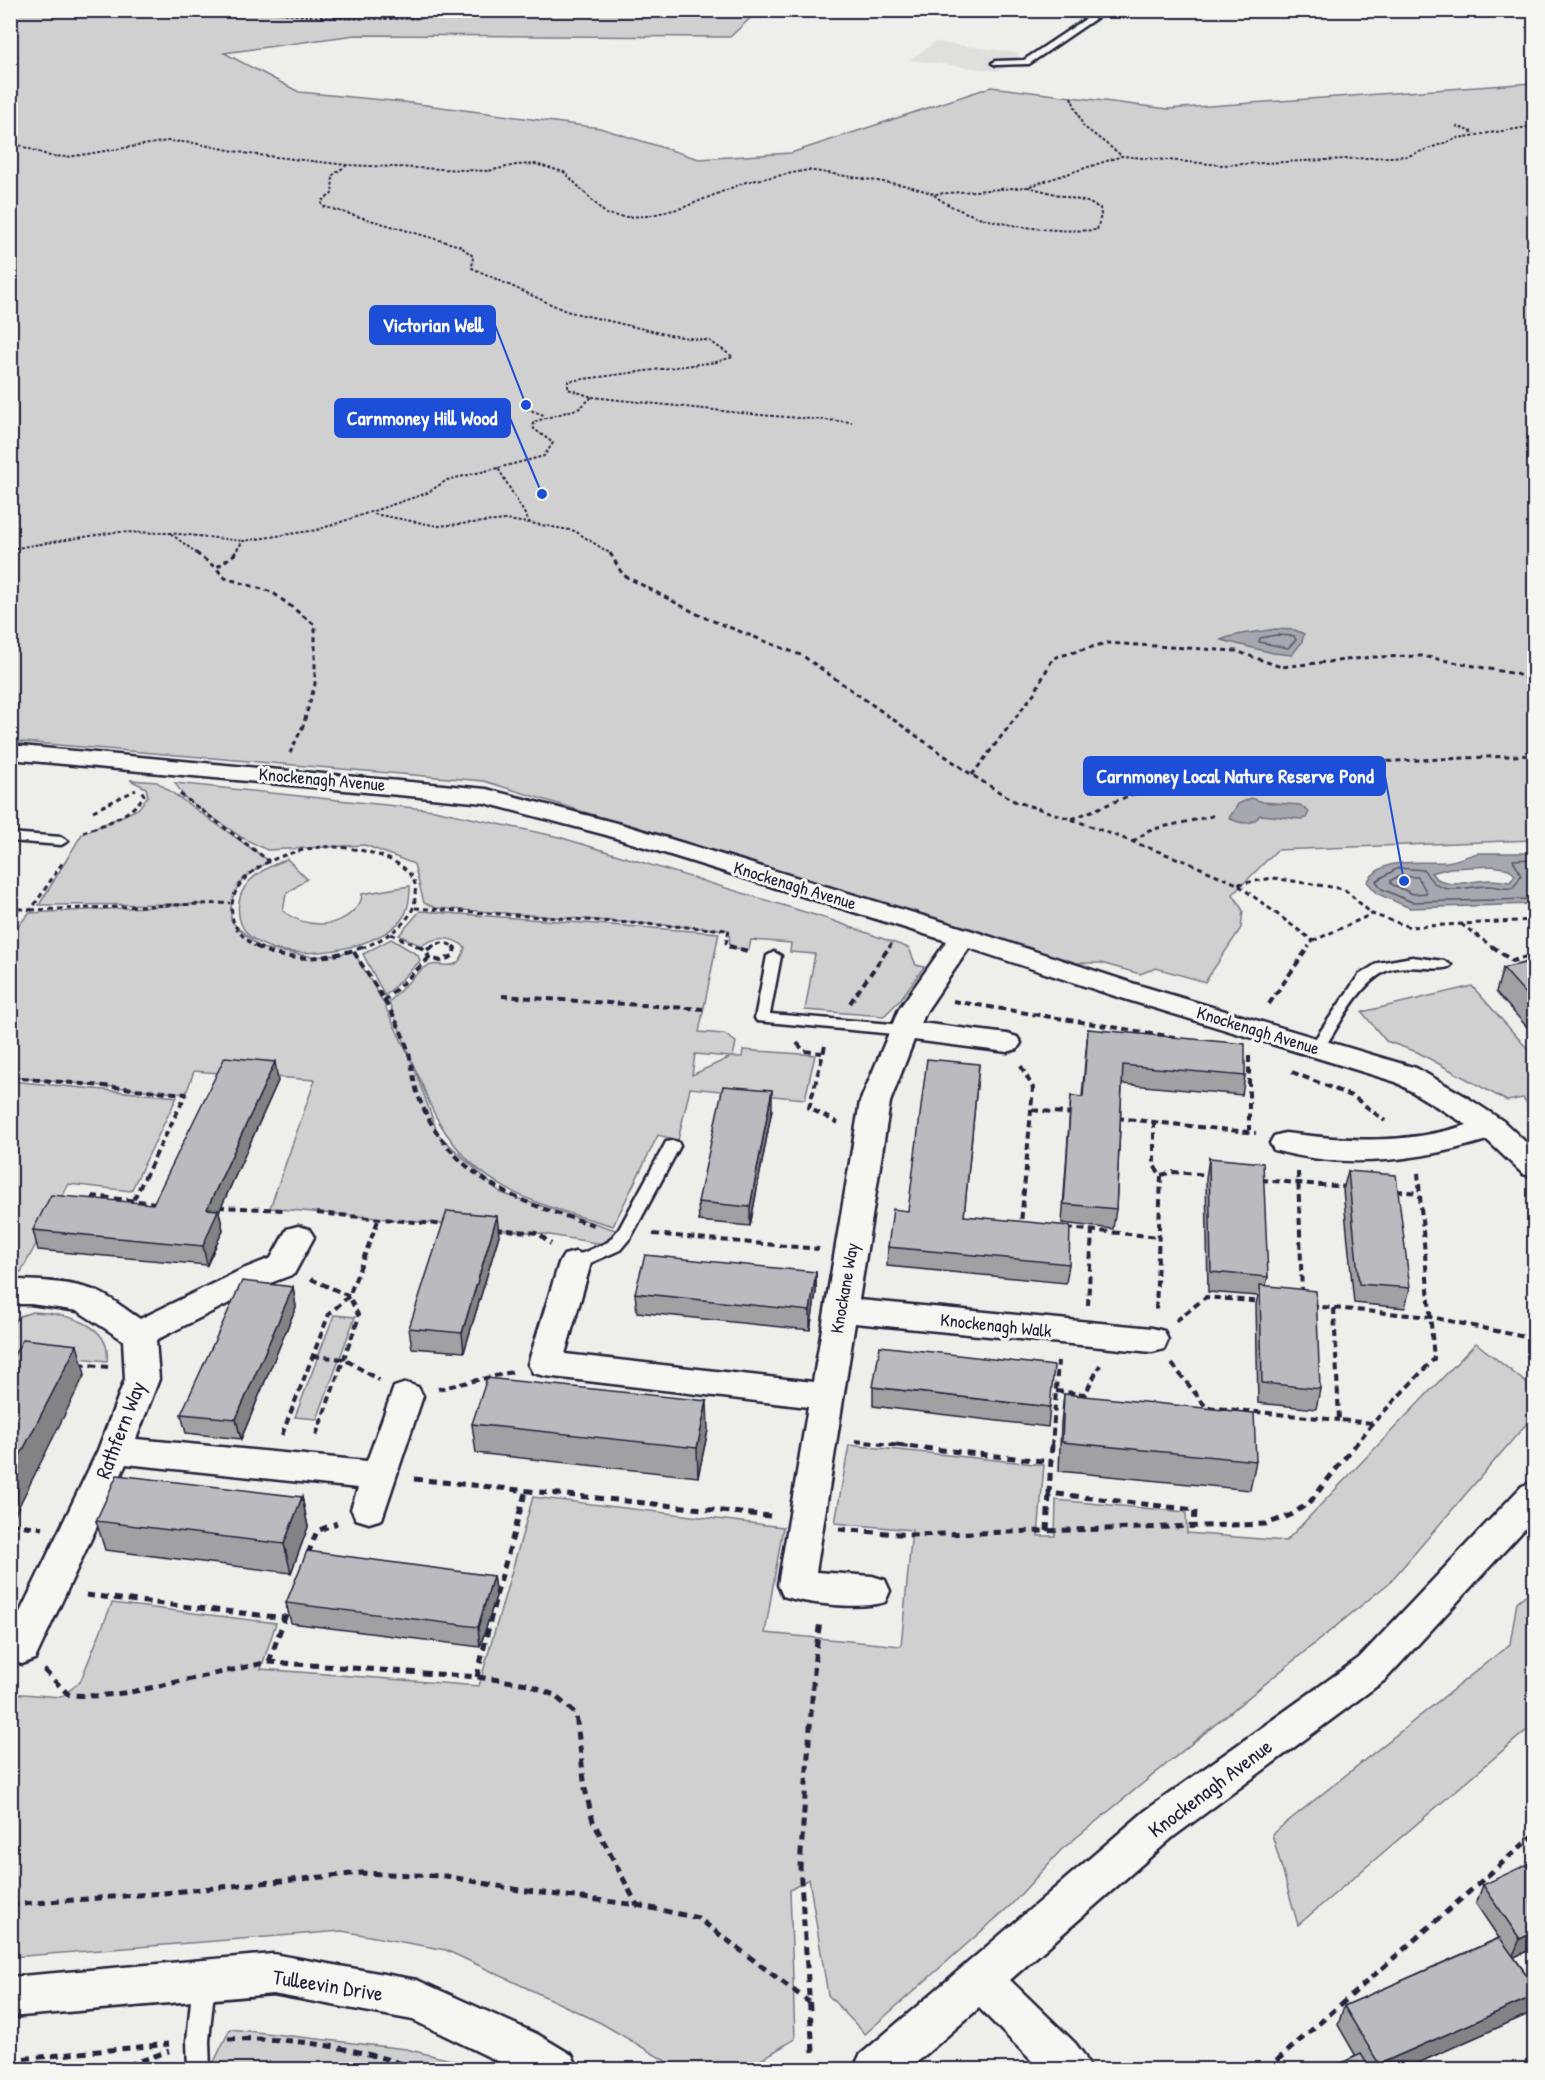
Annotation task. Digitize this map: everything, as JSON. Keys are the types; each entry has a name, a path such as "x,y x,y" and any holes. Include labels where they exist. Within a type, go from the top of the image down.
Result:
{"street":[{"name":"Knockenagh Avenue","path":"10,752 280,775 486,796 615,830 963,937 1125,990 1406,1075 1455,1103 1492,1128 1534,1167"},
{"name":"Knockane Way","path":"872,1591 796,1585 875,1102 913,1009 963,937"},
{"path":"904,1030 1007,1042"},
{"path":"1285,1143 1365,1151 1408,1149 1462,1138 1492,1128"},
{"path":"10,1292 31,1292 86,1300 139,1334 254,1277 283,1266 299,1220"},
{"path":"576,1263 545,1364 826,1396"},
{"name":"Knockenagh Walk","path":"840,1310 1152,1340"},
{"name":"Rathfern Way","path":"22,1648 115,1450 142,1379 139,1334"},
{"path":"369,1509 406,1396"},
{"path":"115,1450 380,1476"},
{"name":"Knockenagh Avenue","path":"875,2070 1159,1824 1372,1669 1534,1496"},
{"name":"Tulleevin Drive","path":"10,1997 273,1974 417,2000 522,2049 557,2070"},
{"path":"980,1979 1060,2058 1069,2070"}],"lane":[{"path":"996,63 1026,62 1104,10"},
{"path":"10,837 61,841"},
{"path":"774,956 762,1018 904,1030"},
{"path":"1317,1048 1364,978 1383,966 1412,961 1444,965"},
{"path":"576,1263 614,1246 625,1233 672,1146"},
{"path":"199,2070 198,2041 204,1980"}],"path":[{"path":"260,10 300,18 349,21 570,10"},
{"path":"1071,97 1083,126 1122,156"},
{"path":"1456,126 1477,134"},
{"path":"934,194 1028,187 1122,156 1222,165 1408,156 1458,138 1534,126"},
{"path":"10,142 50,156 68,157 168,141 194,143 249,154 347,165 488,171 516,165 552,167 564,172 606,214 625,217 647,216 682,208 746,183 808,170 909,186 934,194 960,211 984,217 1065,231 1082,233 1097,231 1101,215 1100,208 1088,202 1028,187"},
{"path":"347,165 333,176 332,194 322,201 322,206 460,246 473,256 472,268 566,311 669,335 710,341 733,357 716,362 568,381 568,389 592,397 852,422"},
{"path":"522,407 544,415 569,413 587,406 592,397"},
{"path":"10,549 115,532 170,533 243,541 317,530 427,493 447,480 544,456 553,443 534,429 533,422 544,415"},
{"path":"498,468 530,523"},
{"path":"372,513 438,526 506,520 575,531 609,551 623,574 703,617 803,656 972,776 1014,801 1071,819 1187,862 1237,884 1313,941"},
{"path":"170,533 216,568 225,578 272,592 315,625 315,684 303,726 280,775"},
{"path":"216,568 238,551 243,541"},
{"path":"972,776 1035,692 1053,658 1106,643 1236,651 1281,667 1373,657 1422,656 1516,674 1534,682"},
{"path":"1071,819 1168,780 1281,766 1534,755"},
{"path":"161,765 169,785 269,861"},
{"path":"93,811 140,789"},
{"path":"1133,842 1149,830 1217,815"},
{"path":"323,847 351,847 376,852 397,861 411,874 418,891 415,908 402,925 381,941 354,952 322,957 291,957 263,950 242,938 231,921 230,903 237,888 244,880 269,861 295,852 323,847"},
{"path":"1237,884 1273,878 1344,889 1372,914 1410,927 1534,920"},
{"path":"32,910 230,903"},
{"path":"415,908 729,930 726,943 730,948 774,956"},
{"path":"1255,1028 1313,941 1372,914"},
{"path":"1461,924 1512,961 1534,956"},
{"path":"391,934 426,950 429,958"},
{"path":"426,950 438,943 448,943 455,948 453,956 446,960 429,958"},
{"path":"354,952 405,1040 419,1098 438,1134 462,1164 501,1194 542,1210 625,1233 850,1252"},
{"path":"383,1002 429,958"},
{"path":"502,996 703,1009"},
{"path":"922,996 1189,1039"},
{"path":"1022,1224 1033,1088 1007,1042 1037,1013"},
{"path":"1241,1052 1260,1060"},
{"path":"1249,1055 1249,1130"},
{"path":"380,1476 526,1490 911,1535 1266,1524 1291,1515 1310,1502 1373,1423 1434,1359 1418,1172 1408,1149 1378,1113 1348,1094 1282,1068"},
{"path":"10,1077 186,1094 133,1201"},
{"path":"1032,1110 1076,1114"},
{"path":"1110,1117 1249,1130 1285,1143"},
{"path":"1154,1121 1154,1166 1161,1175 1158,1289 1152,1340 1206,1407 1373,1423"},
{"path":"1161,1175 1174,1172 1219,1176"},
{"path":"1252,1179 1353,1188"},
{"path":"1297,1183 1303,1306 1431,1317 1534,1339"},
{"path":"1386,1190 1419,1193"},
{"path":"92,1196 167,1203"},
{"path":"212,1206 299,1220 379,1218 458,1226"},
{"path":"287,1468 313,1356 329,1314 349,1296 379,1218"},
{"path":"1010,1223 1033,1225"},
{"path":"1057,1227 1160,1237"},
{"path":"492,1229 538,1233 576,1263"},
{"path":"1086,1334 1092,1231"},
{"path":"283,1266 349,1296 359,1317 344,1359 287,1468"},
{"path":"1152,1340 1206,1297 1270,1303"},
{"path":"1334,1308 1339,1420"},
{"path":"313,1356 344,1359 406,1396 545,1364"},
{"path":"70,1363 105,1366 142,1379"},
{"path":"1047,1531 1056,1391 1085,1394"},
{"path":"879,1443 1051,1462"},
{"path":"477,1677 496,1596 526,1490"},
{"path":"1050,1493 1195,1510 1194,1527"},
{"path":"306,1560 317,1531"},
{"path":"813,2052 800,1867 815,1657 825,1587"},
{"path":"48,1590 285,1618"},
{"path":"269,1662 292,1599"},
{"path":"22,1648 69,1695 98,1696 131,1692 269,1662 477,1677 528,1684 554,1695 576,1714 585,1790 593,1821 637,1905"},
{"path":"1266,2070 1534,1835"},
{"path":"10,1905 175,1892 361,1873 446,1876 519,1890 637,1905 698,1918 809,2002"},
{"path":"114,2070 198,2041"}],"shaded area":[{"path":"10,11 758,11 730,37 355,35 224,53 299,92 403,102 600,128 699,159 791,153 991,87 1168,109 1534,83 1534,840 1277,850 1233,894 1243,911 1241,928 1205,982 1156,968 1140,974 1101,963 1072,963 484,781 11,741"},
{"path":"935,42 1019,53 1014,62 996,64 1009,66 997,71 910,60"},
{"path":"130,780 157,782 269,861 251,873 239,885 232,900 231,909 231,921 260,948 315,957 354,952 383,1002 414,1067 438,1134 501,1193 625,1233 614,1246 538,1233 270,1208 315,1080 194,1071 186,1094 11,1077 10,936 29,913 207,904 39,905 82,834 138,809 148,796 146,788"},
{"path":"175,783 434,810 559,837 831,920 909,948 916,965 924,967 900,1000 884,1016 805,1010 815,954 790,952 791,943 751,940 749,949 730,948 729,930 436,908 424,903 414,864 365,845 267,850 241,837 185,798"},
{"path":"287,859 307,879 286,894 283,911 291,916 309,923 338,921 356,908 361,901 362,894 410,886 406,912 401,920 384,933 361,944 333,950 304,953 277,950 256,941 242,925 239,902 241,894 250,880 271,866"},
{"path":"420,911 719,933 699,1032 724,1034 736,1042 733,1057 742,1057 743,1050 815,1055 805,1099 690,1088 678,1140 658,1135 613,1226 536,1202 493,1180 474,1165 456,1146 439,1122 417,1074 389,1002 424,968 430,965 453,965 458,962 465,947 454,940 443,938 432,940 421,946 399,935","holes":["695,1054 731,1057 692,1075"]},
{"path":"391,939 418,955 420,961 385,996 363,954"},
{"path":"1472,986 1534,1056 1534,1112 1523,1098 1507,1101 1417,1052 1386,1041 1362,1012"},
{"path":"10,1081 177,1097 131,1191 69,1184 21,1272 11,1272"},
{"path":"33,1312 58,1315 83,1322 102,1337 107,1361 11,1351 11,1325 20,1316"},
{"path":"334,1315 355,1317 317,1419 295,1417"},
{"path":"1476,1343 1534,1389 1534,1415 1389,1583 1061,1850 1011,1905 865,2034 828,1995 809,1879 790,1890 795,2039 746,2069 679,2069 601,2023 446,1950 342,1931 11,1957 11,1693 61,1697 80,1682 112,1603 276,1623 261,1669 479,1686 533,1497 783,1527 765,1633 901,1646 912,1530 835,1523 849,1445 1044,1465 1038,1536 1055,1536 1056,1500 1186,1512 1187,1533 1286,1541"},
{"path":"1534,1588 1534,1724 1298,1925 1272,1834 1510,1644 1517,1602"},
{"path":"230,2029 406,2049 487,2069 214,2069 212,2066"}],"water":[{"path":"1275,629 1295,630 1304,634 1302,642 1292,655 1273,653 1221,640 1241,634"},
{"path":"1251,798 1263,802 1300,805 1309,812 1306,818 1301,819 1260,815 1257,819 1246,823 1229,818 1238,804"},
{"path":"1478,853 1534,853 1534,904 1410,908 1378,894 1367,882 1374,873 1392,864 1446,862","holes":["1493,866 1509,869 1515,875 1510,882 1490,880 1451,884 1437,879 1431,873 1450,868"]}],"building":[{"path":"1534,961 1534,1003 1503,968"},
{"path":"1088,1029 1245,1044 1245,1076 1123,1065 1116,1209 1064,1204 1071,1096 1083,1097"},
{"path":"225,1057 275,1062 207,1209 218,1210 203,1246 33,1230 51,1195 153,1204"},
{"path":"927,1059 979,1064 964,1216 1070,1226 1069,1264 888,1247 893,1209 908,1211"},
{"path":"723,1086 772,1090 750,1207 698,1202"},
{"path":"1209,1158 1263,1163 1268,1277 1211,1272"},
{"path":"1348,1171 1396,1175 1410,1288 1359,1284"},
{"path":"447,1211 497,1216 462,1333 409,1328"},
{"path":"645,1255 816,1272 810,1311 635,1293"},
{"path":"242,1281 293,1287 236,1419 181,1414"},
{"path":"1260,1285 1316,1291 1320,1389 1262,1383"},
{"path":"23,1339 77,1345 10,1475 10,1363"},
{"path":"880,1346 1054,1366 1050,1407 873,1387"},
{"path":"487,1378 707,1401 697,1448 472,1424"},
{"path":"1064,1394 1254,1413 1256,1461 1062,1442"},
{"path":"117,1475 302,1497 284,1544 96,1521"},
{"path":"307,1551 493,1576 478,1627 286,1603"},
{"path":"1534,1861 1534,1932 1520,1939 1483,1885"},
{"path":"1500,1938 1534,1985 1534,1996 1379,2064 1344,2006"},
{"path":"1361,2054 1371,2070 1327,2070"}],"place":[{"name":"Victorian Well","path":"526,405"},
{"name":"Carnmoney Hill Wood","path":"542,494"},
{"name":"Carnmoney Local Nature Reserve Pond","path":"1404,881"}]}
